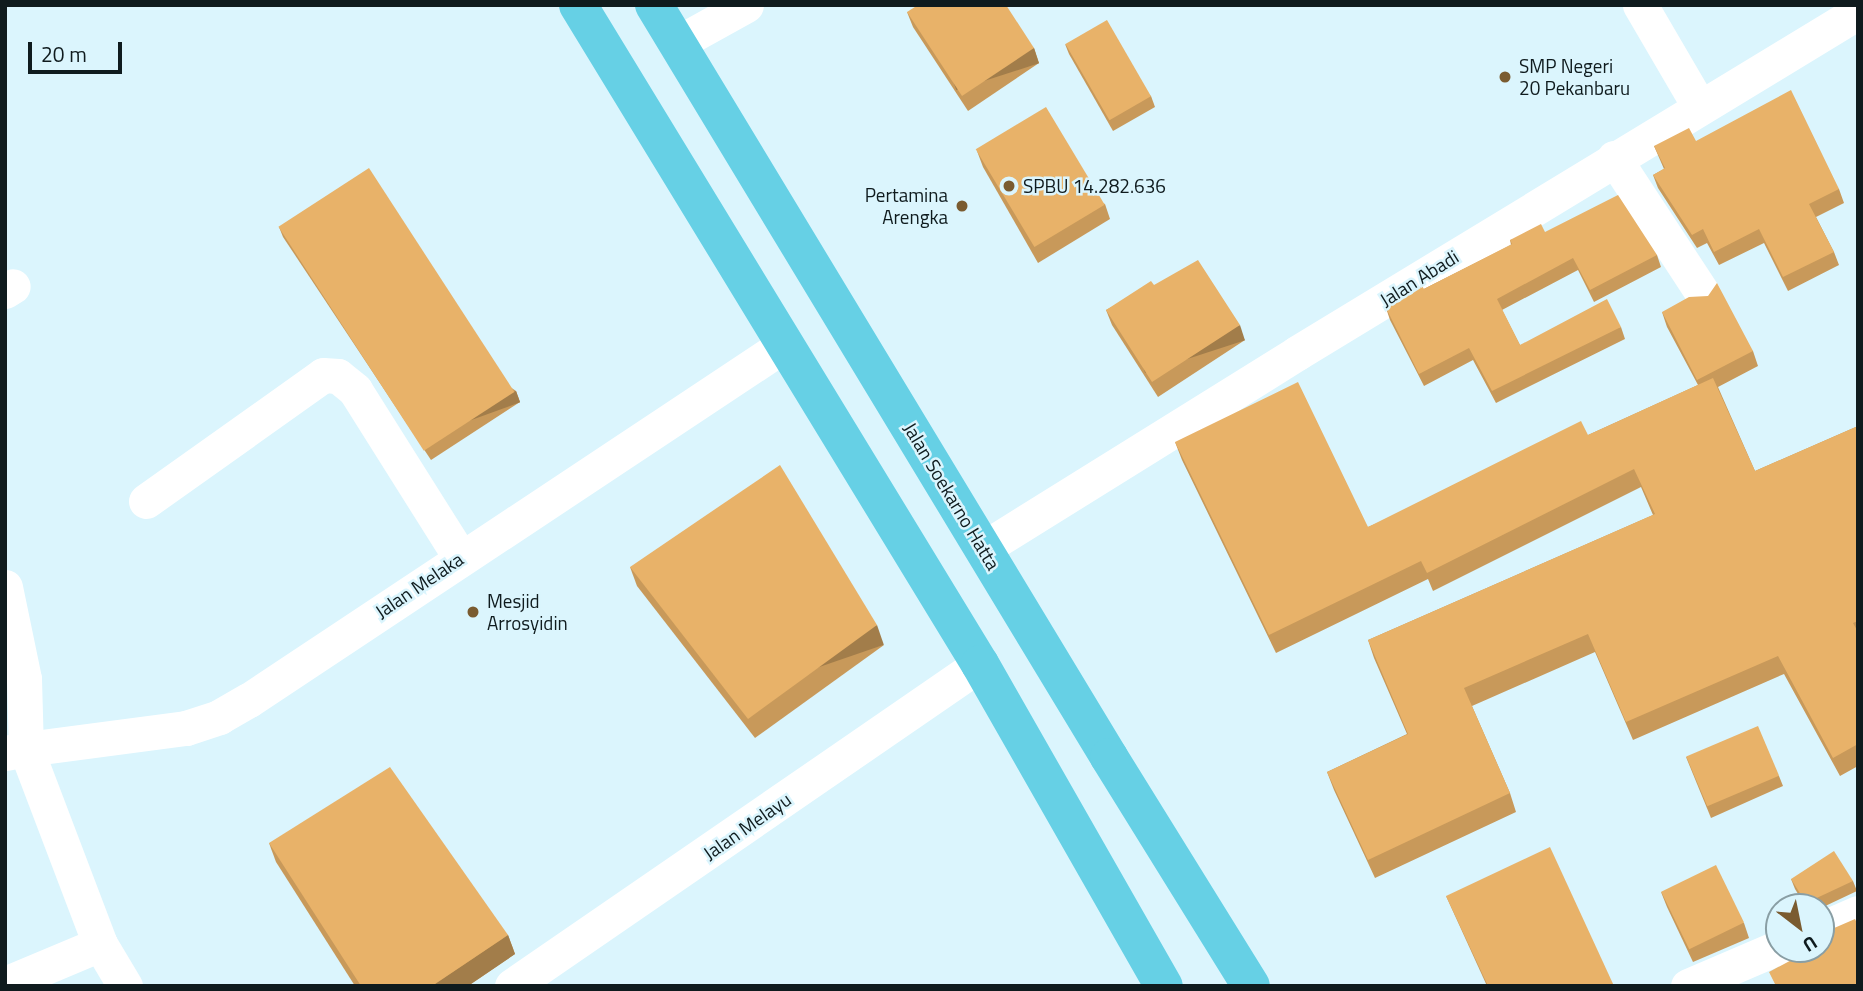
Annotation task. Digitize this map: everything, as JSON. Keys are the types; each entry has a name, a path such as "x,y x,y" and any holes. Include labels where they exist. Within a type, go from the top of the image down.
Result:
{"main road":[{"path":"578,5 980,664 1164,986"},
{"name":"Jalan Soekarno Hatta","path":"654,5 1109,757 1251,986"}],"street":[{"path":"676,44 746,5"},
{"path":"1640,5 1699,106"},
{"name":"Jalan Abadi","path":"984,548 1614,158 1858,12"},
{"path":"1614,158 1703,294"},
{"name":"Jalan Melaka","path":"16,751 186,727 219,716 249,700 460,557 783,345"},
{"path":"146,501 323,375 338,376 355,390 460,557"},
{"path":"5,587 15,685 16,751 100,944 125,986"},
{"name":"Jalan Melayu","path":"512,986 980,664"},
{"path":"1835,923 1858,913"},
{"path":"5,984 100,944"},
{"path":"1688,986 1765,953"}],"building":[{"path":"918,5 1006,5 1034,48 962,96 907,12"},
{"path":"1107,20 1151,96 1109,120 1065,44"},
{"path":"1791,90 1839,189 1809,204 1834,252 1783,277 1759,229 1714,252 1703,229 1692,235 1653,175 1665,168 1654,146 1689,128 1696,141"},
{"path":"1046,107 1105,205 1034,247 976,149"},
{"path":"369,168 514,392 424,451 278,227"},
{"path":"1618,195 1657,255 1590,290 1573,258 1497,299 1520,345 1607,299 1621,327 1492,391 1469,348 1419,374 1386,308 1422,286 1424,289 1512,244 1510,240 1541,224 1545,232"},
{"path":"1198,260 1240,325 1152,382 1106,310 1151,281 1154,285"},
{"path":"1717,283 1753,351 1697,380 1662,312 1689,297 1708,296"},
{"path":"1713,378 1755,471 1858,426 1858,621 1853,623 1858,632 1858,744 1833,758 1778,656 1626,722 1588,634 1464,688 1510,793 1368,860 1327,772 1408,734 1368,640 1655,514 1634,469 1427,573 1421,561 1269,635 1175,442 1298,382 1368,527 1581,421 1588,435"},
{"path":"780,465 877,625 748,719 630,567"},
{"path":"1758,726 1779,776 1707,806 1686,756"},
{"path":"390,767 508,935 432,986 361,986 269,843"},
{"path":"1550,847 1614,986 1488,986 1446,896"},
{"path":"1834,851 1853,881 1827,893 1800,893 1791,879"},
{"path":"1716,865 1744,923 1689,949 1661,892"},
{"path":"1855,919 1858,925 1858,986 1776,986 1769,972 1786,963 1835,963 1835,928"}],"place":[{"name":"SMP Negeri 20 Pekanbaru","path":"1505,77"},
{"name":"SPBU 14.282.636","path":"1009,186"},
{"name":"Pertamina Arengka","path":"962,206"},
{"name":"Mesjid Arrosyidin","path":"473,612"}]}
